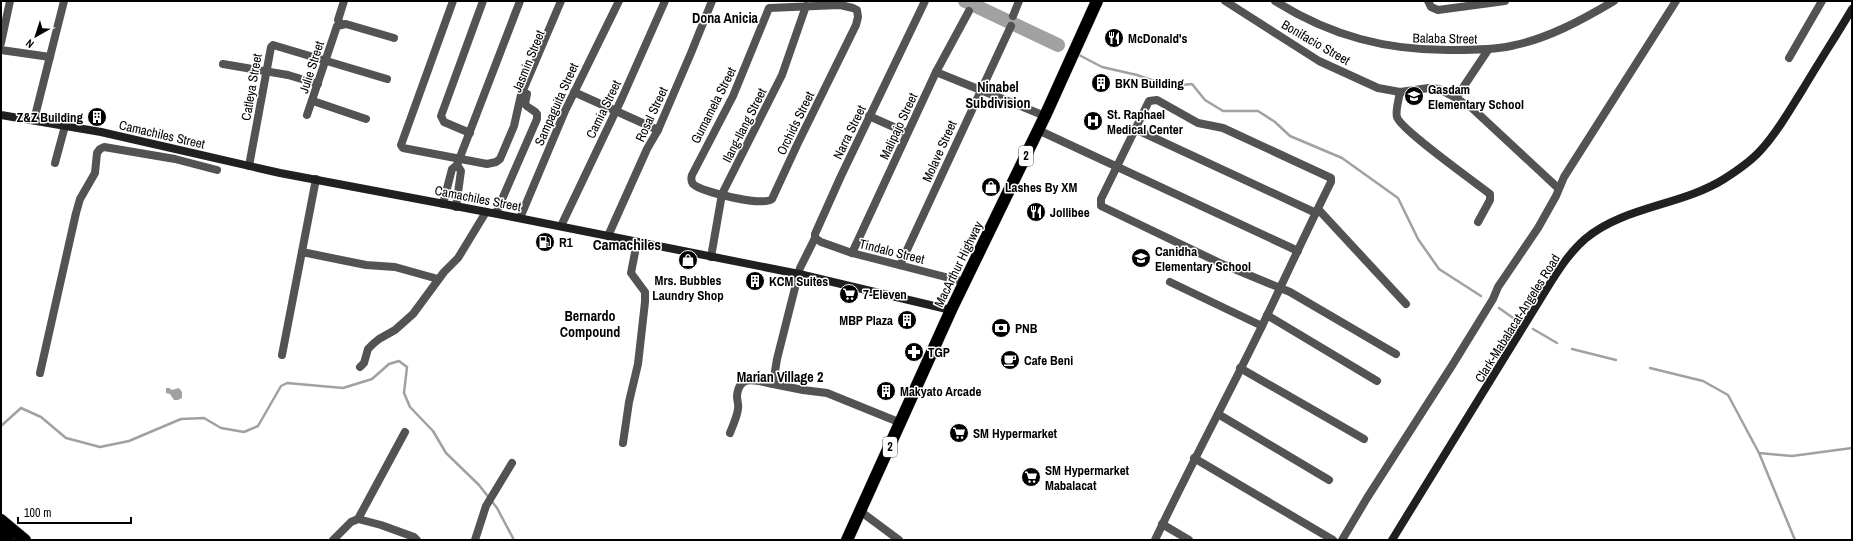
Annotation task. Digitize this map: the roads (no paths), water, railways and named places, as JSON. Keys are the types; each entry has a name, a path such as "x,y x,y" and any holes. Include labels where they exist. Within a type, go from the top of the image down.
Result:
{"highway":[{"name":"MacArthur Highway","path":"847,540 951,310 1046,116 1097,1"},
{"path":"1,520 25,540"},
{"path":"1,534 8,540"}],"street":[{"path":"1,43 10,1"},
{"path":"34,120 64,1"},
{"name":"Julie Street","path":"307,115 339,25 338,20 344,1"},
{"path":"453,1 401,145 403,148 458,162 487,164 496,162 500,159 514,126 521,95 562,1"},
{"path":"470,133 444,122 441,116 483,1"},
{"path":"443,204 452,169 458,162 470,133 520,1"},
{"name":"Jasmin Street","path":"496,214 536,119 537,114 526,107 525,100 565,1"},
{"name":"Sampaguita Street","path":"520,218 574,92 619,1"},
{"name":"Camia Street","path":"560,226 616,110 665,1"},
{"name":"Rosal Street","path":"608,236 658,130 692,53 712,1"},
{"name":"Narra Street","path":"773,384 777,359 800,268 815,238 820,221 869,116 925,1"},
{"path":"1013,16 1019,1"},
{"name":"Bonifacio Street","path":"1225,1 1319,61 1378,88 1400,92 1429,88 1439,89 1456,98 1473,109 1558,188"},
{"name":"Balaba Street","path":"1275,1 1309,20 1348,36 1367,42 1422,50 1488,50 1512,46 1568,26 1614,1"},
{"path":"1428,1 1431,7 1438,10 1505,1"},
{"path":"1342,540 1366,498 1453,364 1493,299 1505,276 1538,228 1558,188 1676,1"},
{"path":"1789,58 1822,1"},
{"name":"Gumamela Street","path":"722,194 694,184 691,180 692,175 733,96 770,8 808,4"},
{"name":"Orchids Street","path":"722,194 759,202 770,201 772,199 856,25 858,17 857,10 840,5 808,4"},
{"name":"Ilang-Ilang Street","path":"711,257 722,194 782,75 808,4"},
{"name":"Clark-Mabalacat-Angeles Road","path":"1392,540 1546,290 1570,255 1585,239 1604,226 1623,218 1688,197 1724,179 1759,152 1784,120 1852,9"},
{"name":"Malipajo Street","path":"852,253 936,72 969,10"},
{"path":"339,25 346,24 394,38"},
{"name":"Molave Street","path":"900,265 1011,26"},
{"name":"Catleya Street","path":"249,166 271,48 273,45 327,61"},
{"path":"1,50 50,58"},
{"path":"1456,98 1488,50"},
{"path":"327,61 387,79"},
{"path":"222,64 288,74 318,84"},
{"path":"936,72 1046,116"},
{"path":"574,92 658,130"},
{"path":"1400,92 1396,114 1400,122 1490,194 1490,200 1478,222"},
{"path":"1155,540 1194,458 1262,326 1278,289 1331,182 1331,178 1223,128 1198,123 1157,100 1149,101 1100,199 1100,204 1102,207 1278,289 1290,292 1396,354"},
{"path":"313,101 366,118"},
{"name":"Camachiles Street","path":"1,115 101,132 249,166 799,274 951,310"},
{"path":"869,116 907,134"},
{"path":"55,163 65,126"},
{"path":"1135,129 1317,211 1406,304"},
{"path":"1038,130 1116,168 1298,251"},
{"path":"40,373 76,213 80,199 95,173 97,152 104,147 161,156 217,170"},
{"path":"456,207 461,171 458,162"},
{"path":"282,355 316,179"},
{"path":"360,367 364,363 368,349 379,339 395,330 413,314 438,279 458,258 486,212"},
{"name":"Tindalo Street","path":"815,238 852,253 966,282"},
{"path":"624,443 629,402 639,357 645,302 645,292 631,273 638,242"},
{"path":"302,252 366,265 395,267 438,279"},
{"path":"1170,282 1262,326"},
{"path":"1267,315 1377,381"},
{"path":"1240,368 1364,439"},
{"path":"730,433 738,408 737,396 740,384 749,380 827,393 901,423"},
{"path":"1218,414 1329,480"},
{"path":"358,519 405,432"},
{"path":"1194,458 1333,540"},
{"path":"475,540 486,506 512,463"},
{"path":"860,511 900,540"},
{"path":"333,540 351,522 358,519 381,525 414,537 417,540"},
{"path":"1162,524 1189,540"}],"waterway":[{"path":"965,1 1058,45"},
{"path":"1079,55 1102,67 1137,75 1169,86 1192,84 1205,100 1223,111 1258,111 1275,122 1290,136 1342,158 1398,198 1418,239 1439,269 1481,296"},
{"path":"1499,308 1516,320"},
{"path":"1533,329 1557,343"},
{"path":"1572,349 1616,360"},
{"path":"1,426 21,408 41,417 66,438 100,447 129,441 181,419 204,418 221,428 244,432 258,426 281,386 287,383 343,388 372,379 389,364 399,361 407,367 404,393 410,407 433,431 446,453 479,485 497,508 514,540"},
{"path":"1650,368 1703,381 1728,395 1759,453 1795,540"},
{"path":"1759,453 1792,456 1852,448"}],"place":[{"name":"McDonald's","path":"1114,38"},
{"name":"BKN Building","path":"1101,83"},
{"name":"Gasdam Elementary School","path":"1414,96"},
{"name":"Z&Z Building","path":"97,117"},
{"name":"St. Raphael Medical Center","path":"1093,121"},
{"name":"Lashes By XM","path":"991,187"},
{"name":"Jollibee","path":"1036,212"},
{"name":"R1","path":"545,242"},
{"name":"Canidha Elementary School","path":"1141,258"},
{"name":"Mrs. Bubbles Laundry Shop","path":"688,260"},
{"name":"KCM Suites","path":"755,281"},
{"name":"7-Eleven","path":"849,294"},
{"name":"MBP Plaza","path":"907,320"},
{"name":"PNB","path":"1001,328"},
{"name":"TGP","path":"914,352"},
{"name":"Cafe Beni","path":"1010,360"},
{"name":"Makyato Arcade","path":"886,391"},
{"name":"SM Hypermarket","path":"959,433"},
{"name":"SM Hypermarket Mabalacat","path":"1031,477"}],"district":[{"name":"Dona Anicia","path":"725,18"},
{"name":"Ninabel Subdivision","path":"998,96"},
{"name":"Camachiles","path":"627,245"},
{"name":"Bernardo Compound","path":"590,324"},
{"name":"Marian Village 2","path":"780,377"}]}
